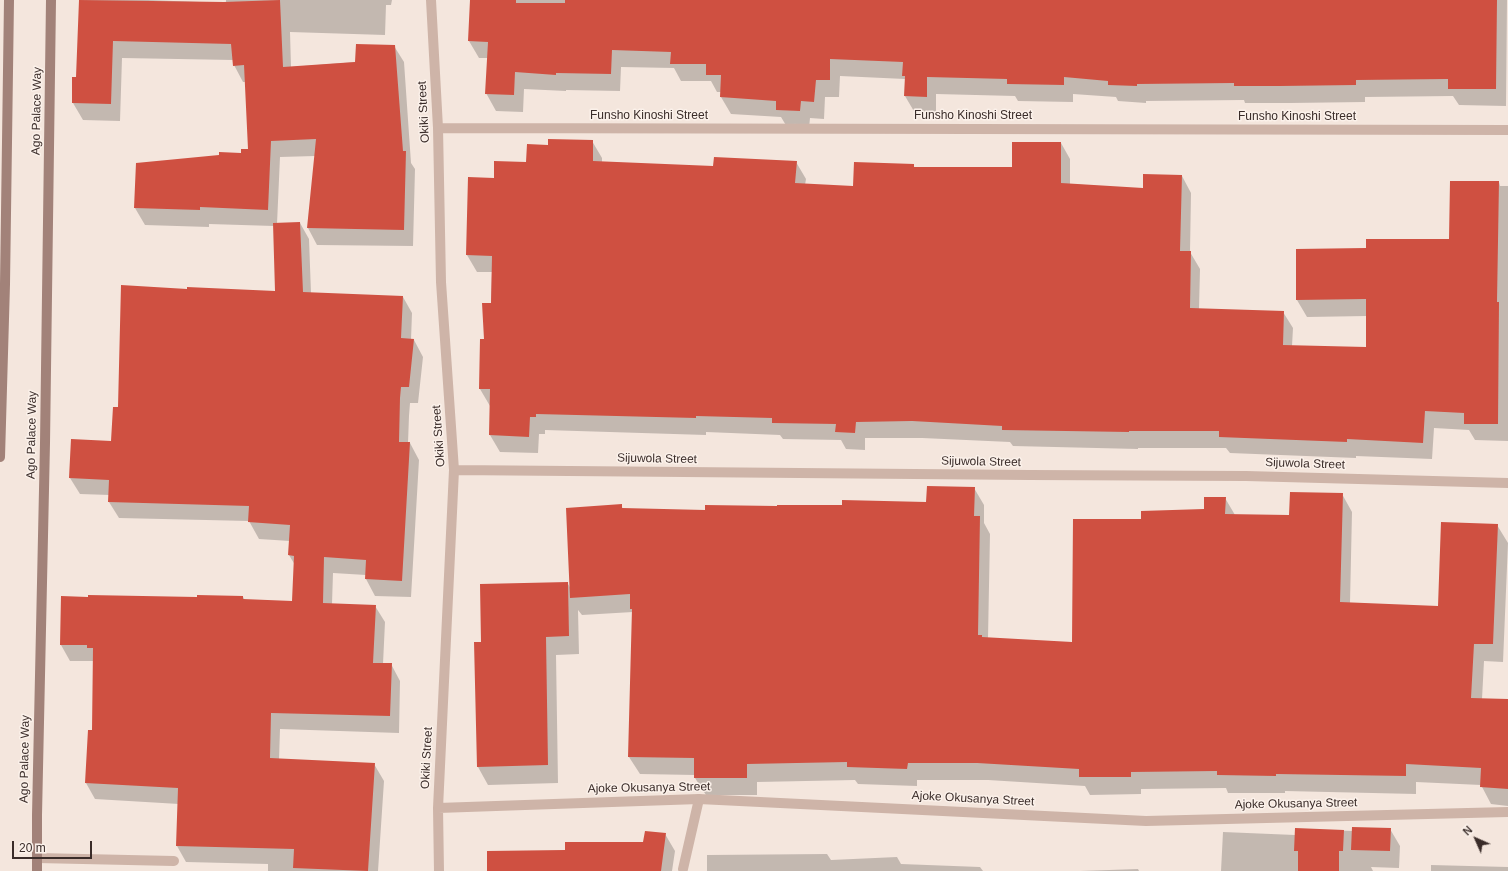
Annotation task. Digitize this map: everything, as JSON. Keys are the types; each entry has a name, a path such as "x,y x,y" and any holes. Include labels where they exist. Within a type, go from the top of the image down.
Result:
{"main road":[{"path":"0,457 5,284 9,0"},
{"name":"Ago Palace Way","path":"37,871 51,0"}],"street":[{"name":"Okiki Street","path":"431,0 438,128 441,282 454,470 438,808 439,871"},
{"name":"Funsho Kinoshi Street","path":"438,128 1508,130"},
{"name":"Sijuwola Street","path":"454,470 1246,476 1508,483"},
{"path":"684,869 699,798"},
{"name":"Ajoke Okusanya Street","path":"438,808 699,798 1146,821 1508,812"},
{"path":"37,858 174,861"}],"building":[{"path":"79,0 224,2 280,0 283,67 355,62 356,44 395,45 403,151 406,151 404,230 307,228 316,139 271,141 268,210 200,207 200,210 134,208 136,163 219,155 219,152 241,153 241,149 248,149 244,65 233,66 231,44 113,41 111,104 72,103 72,77 76,77"},
{"path":"470,0 516,0 516,3 565,3 565,0 1497,0 1496,89 1448,89 1448,79 1356,80 1356,85 1234,86 1234,83 1137,84 1137,86 1108,85 1108,81 1064,77 1064,85 1007,84 1007,79 927,77 927,97 904,96 905,76 902,76 903,62 830,59 830,80 816,80 814,102 801,101 800,111 776,110 776,101 720,97 721,75 706,75 706,64 670,64 671,52 612,50 611,74 556,73 556,75 515,72 514,95 485,94 488,42 468,41"},
{"path":"548,139 593,140 593,161 713,166 714,157 797,161 795,183 853,186 854,162 914,164 914,167 1012,167 1012,142 1061,142 1061,183 1143,188 1143,174 1182,175 1180,251 1191,251 1190,308 1284,311 1283,345 1366,347 1366,299 1296,300 1296,249 1366,248 1366,239 1449,239 1450,181 1499,181 1497,302 1499,302 1498,424 1464,424 1464,413 1425,411 1423,443 1347,439 1347,442 1219,437 1219,431 1129,432 1002,430 1002,426 912,421 856,422 855,433 835,432 836,424 772,423 772,418 696,416 696,418 536,414 536,417 530,417 529,437 489,435 490,389 479,389 480,339 484,339 482,303 491,303 492,256 466,255 468,177 494,178 494,161 526,162 527,144 548,145"},
{"path":"300,222 303,292 403,296 401,338 414,339 409,387 401,387 400,398 399,442 410,442 402,581 365,579 366,560 324,557 323,603 376,605 373,663 392,663 390,716 271,713 270,758 375,763 368,871 293,868 294,849 176,846 178,788 85,783 88,730 92,730 93,648 87,648 87,645 60,645 61,596 197,597 197,595 243,596 243,599 292,601 294,556 288,555 290,525 248,522 249,506 108,502 109,480 69,478 71,439 111,441 113,407 118,407 121,285 187,289 187,287 275,291 273,223"},
{"path":"927,486 975,487 974,516 980,516 978,635 982,635 982,637 1072,642 1073,519 1141,519 1141,511 1204,509 1204,497 1226,497 1225,514 1289,515 1290,492 1343,493 1340,602 1438,606 1441,522 1498,524 1493,644 1474,644 1471,698 1508,699 1508,789 1480,787 1481,768 1406,764 1406,776 1276,774 1276,776 1217,775 1217,771 1131,772 1131,777 1079,777 1079,769 977,763 908,763 907,769 847,767 847,762 747,764 747,778 694,778 694,758 628,757 632,609 630,609 630,594 570,598 566,508 622,504 622,508 705,510 705,505 842,505 842,500 926,502"},
{"path":"568,582 569,636 546,637 548,765 477,767 474,642 481,642 480,584"},
{"path":"1352,827 1391,828 1390,851 1351,850"},
{"path":"1295,828 1344,830 1343,851 1339,851 1339,871 1298,871 1298,851 1294,851"},
{"path":"645,831 666,833 661,871 487,871 487,851 565,850 565,842 643,842"}]}
